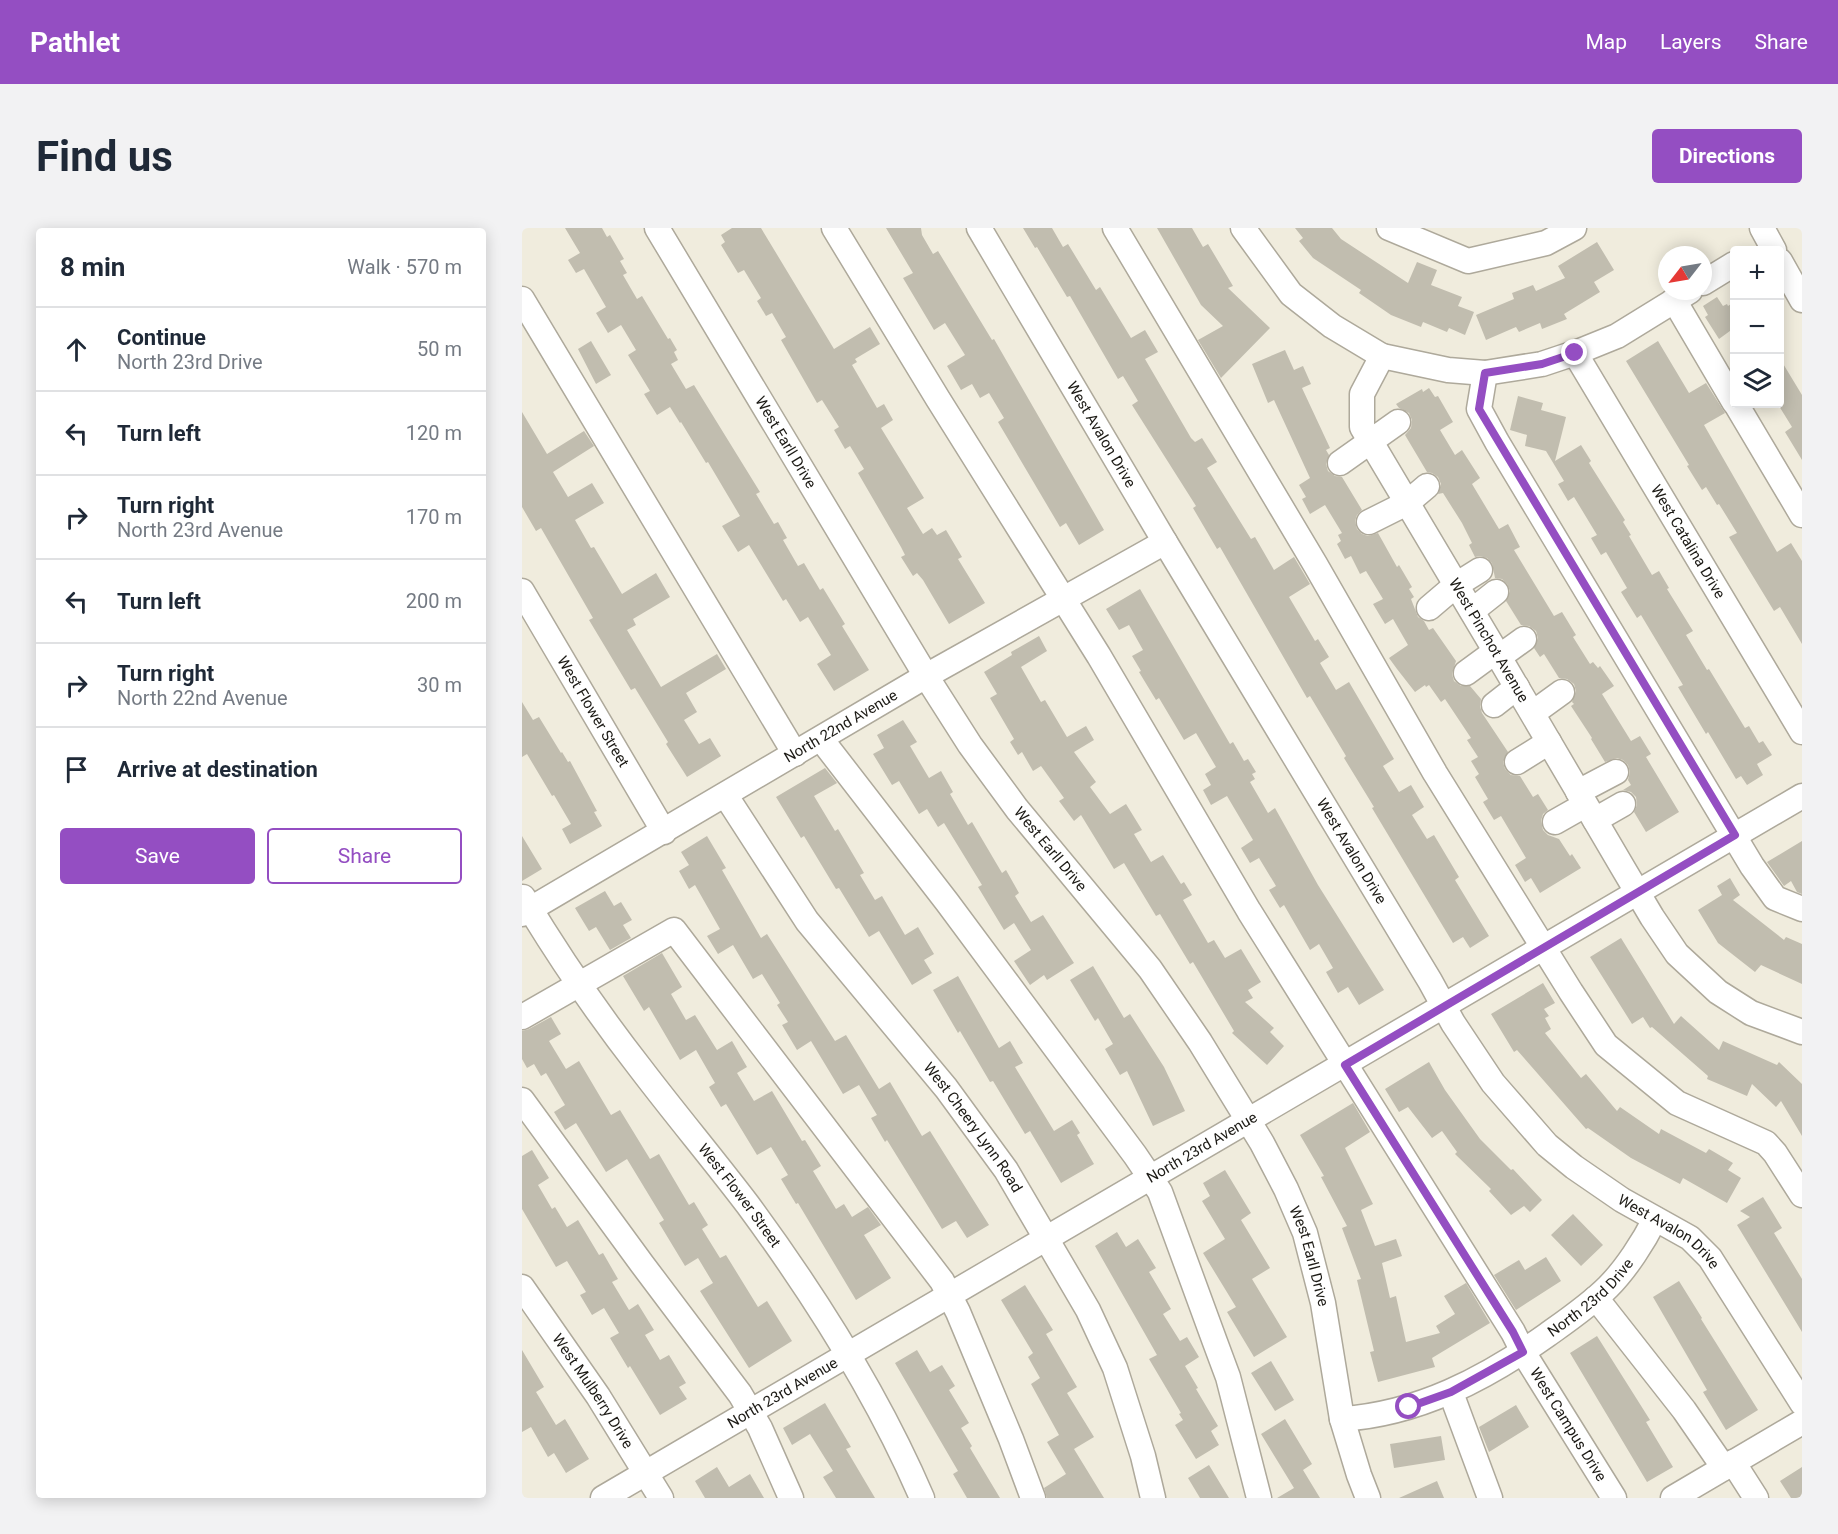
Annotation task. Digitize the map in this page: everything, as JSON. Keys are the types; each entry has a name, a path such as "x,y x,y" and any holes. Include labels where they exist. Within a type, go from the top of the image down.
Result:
{"street":[{"name":"West Earll Drive","path":"657,228 926,676 970,745 1017,809 1150,969 1200,1042 1248,1121 1286,1189 1305,1233 1323,1303 1341,1419 1368,1498"},
{"name":"West Campus Drive","path":"834,228 1063,599 1250,911 1614,1498"},
{"name":"West Avalon Drive","path":"979,228 1165,542 1493,1083 1547,1144 1574,1167 1655,1219 1690,1238 1710,1258 1802,1403"},
{"path":"1115,228 1315,564 1435,773 1606,1045 1677,1103 1766,1143 1802,1195"},
{"path":"1243,228 1292,294 1332,326 1382,356 1448,370 1485,373 1542,364 1617,336 1676,300"},
{"path":"1389,228 1468,261 1546,243 1574,228"},
{"path":"1712,277 1730,266"},
{"path":"1784,272 1802,300"},
{"path":"522,299 795,754"},
{"path":"1684,300 1730,393"},
{"name":"West Catalina Drive","path":"1575,353 1802,732"},
{"name":"West Pinchot Avenue","path":"1382,356 1362,394 1362,427 1638,892 1677,954 1718,992 1751,1013 1802,1032"},
{"path":"1485,373 1479,409 1752,866 1775,898 1802,909"},
{"path":"1738,408 1802,515"},
{"path":"1340,463 1398,422"},
{"path":"1369,522 1407,503 1427,486"},
{"name":"North 22nd Avenue","path":"525,906 664,832 926,676 1165,542"},
{"path":"1428,608 1456,585 1480,570"},
{"name":"West Flower Street","path":"522,591 664,832"},
{"path":"1472,611 1496,592"},
{"path":"1466,673 1524,639"},
{"path":"1494,705 1517,687"},
{"path":"1533,713 1562,693"},
{"path":"821,739 947,902 1160,1192 1228,1377 1259,1498"},
{"path":"1517,762 1549,742"},
{"path":"1555,822 1586,806 1616,772"},
{"name":"West Cheery Lynn Road","path":"726,796 807,921 946,1088 1006,1170 1088,1310 1115,1368 1154,1498"},
{"name":"North 23rd Avenue","path":"603,1498 1802,796"},
{"path":"1586,806 1623,804"},
{"name":"West Flower Street","path":"525,906 578,984 640,1068 748,1205 828,1321 885,1420 922,1498"},
{"path":"522,1017 674,930 929,1263 950,1295 1034,1498"},
{"path":"522,1100 740,1394 760,1428 791,1498"},
{"name":"North 23rd Drive","path":"1341,1419 1362,1418 1409,1407 1451,1392 1523,1352 1584,1309 1610,1285 1646,1237 1655,1219"},
{"name":"West Mulberry Drive","path":"522,1287 598,1396 661,1498"},
{"path":"1596,1298 1755,1498"},
{"path":"1451,1392 1490,1498"},
{"path":"1673,1498 1802,1422"}],"building":[{"path":"565,228 602,228 607,237 610,235 624,259 620,261 627,273 623,275 637,299 642,296 677,350 674,352 678,360 671,364 686,389 694,385 760,492 756,494 774,524 778,522 787,538 783,540 798,566 804,563 820,590 823,588 845,624 842,626 869,670 834,691 817,664 831,655 808,617 800,622 786,599 783,601 749,545 738,552 722,526 740,516 708,462 706,463 670,407 657,415 644,394 650,391 628,355 636,350 621,325 608,333 596,313 606,307 584,269 576,273 568,260 580,253"},
{"path":"732,228 761,228 834,349 870,327 880,344 855,359 857,362 852,365 877,408 884,404 893,420 881,428 924,498 907,508 923,534 932,528 937,535 946,530 962,557 958,559 985,603 949,624 923,580 917,573 913,576 901,557 905,555 901,547 858,473 864,469 850,446 845,449 834,430 839,427 822,400 817,403 781,340 786,337 772,313 766,316 757,301 761,298 744,270 738,273 721,245 725,242 721,235"},
{"path":"886,228 921,228 922,235 933,254 938,251 992,340 994,339 1104,530 1079,545 1066,523 1060,527 998,422 1004,418 989,393 980,398 972,384 961,390 947,366 965,355 945,323 934,330 903,278 913,273"},
{"path":"1023,228 1052,228 1063,247 1068,244 1096,290 1100,287 1131,338 1145,330 1158,352 1145,359 1191,438 1195,442 1202,438 1217,462 1207,468 1251,539 1255,537 1274,570 1294,557 1310,584 1289,597 1315,641 1318,639 1329,657 1320,663 1336,690 1349,682 1394,759 1383,766 1399,792 1411,785 1424,807 1412,815 1427,839 1434,835 1459,877 1455,880 1489,936 1470,948 1463,937 1453,943 1372,808 1374,807 1344,758 1346,756 1310,696 1307,698 1220,547 1217,549 1193,508 1196,506 1132,405 1138,401 1123,376 1118,379 1070,296 1067,297"},
{"path":"1157,228 1192,228 1203,247 1208,244 1233,286 1228,288 1270,328 1221,378 1198,340 1223,326 1201,305"},
{"path":"1295,228 1332,228 1341,239 1408,283 1417,262 1437,270 1431,285 1462,297 1458,306 1474,312 1465,335 1449,328 1447,332 1423,322 1421,327 1391,315 1359,293 1361,290 1313,258 1299,241 1303,238"},
{"path":"1597,242 1614,270 1594,282 1600,292 1564,314 1567,319 1542,329 1540,323 1519,332 1516,327 1486,340 1476,315 1514,299 1512,293 1533,285 1536,291 1565,278 1558,266"},
{"path":"1717,297 1723,306 1730,305 1730,331 1719,339 1705,317 1708,315 1703,306"},
{"path":"591,341 611,375 596,384 578,349"},
{"path":"1658,341 1689,393 1706,383 1725,413 1704,425 1777,552 1791,543 1802,561 1802,644 1780,607 1774,611 1729,537 1737,533 1706,487 1702,490 1626,361"},
{"path":"1285,350 1294,370 1303,366 1311,384 1302,388 1330,448 1326,450 1329,455 1326,464 1328,471 1335,476 1342,477 1362,510 1355,521 1357,529 1368,536 1378,533 1397,567 1399,565 1412,587 1409,589 1414,597 1411,599 1418,617 1424,621 1429,630 1433,628 1456,661 1452,674 1454,681 1461,686 1470,686 1481,699 1482,713 1508,752 1503,762 1505,769 1511,775 1520,776 1533,797 1538,794 1548,810 1543,814 1541,821 1543,830 1548,835 1559,839 1581,868 1540,893 1531,878 1525,882 1515,865 1526,858 1501,816 1494,820 1483,802 1488,799 1475,777 1479,774 1471,761 1478,757 1467,740 1471,738 1445,699 1441,702 1429,685 1415,692 1389,658 1408,645 1393,619 1385,624 1373,604 1383,599 1366,571 1360,574 1351,556 1345,559 1337,544 1341,541 1338,535 1342,533 1325,505 1310,514 1302,499 1306,497 1299,485 1310,478 1274,400 1268,403 1252,364"},
{"path":"1784,365 1802,395 1802,460 1785,432 1792,427 1780,408 1784,408"},
{"path":"1429,388 1435,397 1438,396 1453,422 1440,430 1455,455 1462,450 1480,478 1472,484 1499,529 1508,524 1520,547 1514,550 1554,616 1562,612 1576,635 1573,637 1590,664 1593,662 1598,668 1600,666 1614,686 1602,694 1631,741 1640,736 1651,754 1646,757 1679,812 1646,832 1634,812 1637,805 1636,797 1631,792 1623,790 1631,785 1628,780 1630,772 1628,765 1617,758 1605,762 1571,706 1574,704 1572,702 1576,691 1574,684 1567,679 1559,678 1544,654 1540,657 1534,648 1538,638 1536,631 1529,626 1521,625 1506,601 1510,591 1507,584 1502,579 1495,578 1492,563 1487,558 1475,557 1469,545 1472,543 1462,523 1443,493 1438,494 1441,484 1438,477 1427,472 1405,435 1411,428 1412,420 1409,413 1396,404 1422,389 1423,392"},
{"path":"1518,396 1543,403 1541,410 1566,417 1555,461 1581,445 1591,461 1589,463 1625,520 1623,522 1631,535 1629,536 1652,575 1659,571 1669,588 1667,589 1693,631 1686,635 1707,670 1709,669 1745,728 1749,726 1759,743 1763,741 1772,755 1757,764 1763,775 1747,785 1741,776 1736,779 1708,732 1706,734 1678,687 1683,685 1641,615 1637,618 1621,592 1627,588 1606,552 1601,555 1591,538 1597,535 1574,497 1568,501 1558,484 1564,481 1546,451 1525,446 1527,435 1510,430"},
{"path":"522,412 547,454 584,431 594,446 553,472 568,497 592,483 604,503 575,520 622,594 656,573 670,597 633,619 636,625 627,630 661,687 717,654 726,669 686,693 697,712 684,720 699,744 710,738 721,756 687,777 635,688 631,690 589,620 593,618 541,528 536,531 522,507"},
{"path":"1140,589 1230,744 1233,742 1244,761 1248,759 1256,772 1252,774 1255,779 1250,782 1268,813 1275,808 1318,885 1384,990 1359,1005 1348,987 1338,993 1326,972 1333,968 1319,944 1310,950 1284,905 1280,908 1269,890 1276,886 1259,858 1250,863 1241,848 1253,840 1227,796 1211,805 1203,790 1211,785 1205,774 1216,767 1196,733 1184,740 1159,698 1156,700 1139,672 1141,671 1132,656 1143,650 1129,625 1119,630 1106,609"},
{"path":"1039,636 1047,651 1021,667 1041,702 1045,700 1067,737 1086,726 1094,740 1074,752 1096,782 1090,787 1110,814 1126,804 1142,830 1134,834 1151,862 1163,855 1181,884 1184,882 1192,895 1183,900 1208,943 1214,940 1225,958 1241,949 1261,982 1248,990 1253,998 1245,1002 1274,1028 1270,1032 1284,1046 1267,1065 1232,1033 1234,1031 1193,962 1190,964 1160,914 1156,916 1124,863 1114,869 1081,815 1074,821 1059,801 1064,798 1041,766 1033,771 1022,752 1018,755 1010,742 1014,739 990,698 997,694 984,672 1012,655 1011,652"},
{"path":"522,702 533,720 539,717 561,753 568,762 570,761 597,811 594,812 602,826 570,844 562,829 571,824 527,754 522,757"},
{"path":"903,720 917,742 910,746 929,778 941,771 953,792 950,794 968,825 972,822 1002,873 1006,870 1019,893 1015,896 1031,922 1043,915 1074,963 1047,980 1044,975 1030,985 1014,961 1031,950 1014,923 1004,930 978,887 982,885 944,823 938,827 927,809 919,814 899,781 892,785 873,754 884,748 877,735"},
{"path":"825,768 837,783 814,796 835,831 838,829 864,873 860,875 875,900 882,896 905,935 918,927 934,954 924,960 932,973 912,985 879,931 869,937 839,888 836,889 804,836 801,838 776,797"},
{"path":"522,836 542,869 522,881"},
{"path":"707,836 726,868 722,870 761,938 767,934 835,1041 846,1035 879,1089 890,1082 922,1136 930,1131 989,1225 967,1238 956,1221 942,1229 871,1118 877,1115 859,1085 843,1094 811,1041 797,1050 782,1025 788,1022 777,1005 780,1003 762,974 753,979 733,945 718,954 707,936 720,929 695,885 689,889 679,871 689,865 681,852"},
{"path":"1802,841 1802,894 1797,892 1791,881 1784,886 1767,862"},
{"path":"1730,878 1740,895 1733,900 1784,940 1786,937 1802,944 1802,984 1761,965 1755,972 1718,943 1698,910 1722,895 1717,886"},
{"path":"605,891 614,906 621,902 632,920 623,925 631,938 610,950 596,927 589,931 575,908"},
{"path":"1621,938 1674,1024 1681,1016 1719,1050 1723,1041 1777,1065 1779,1062 1802,1084 1802,1136 1781,1101 1776,1107 1752,1084 1747,1096 1707,1079 1708,1076 1652,1027 1650,1028 1643,1017 1632,1024 1590,957"},
{"path":"662,953 682,987 671,994 686,1020 695,1015 717,1050 732,1041 747,1067 737,1073 754,1101 772,1091 802,1141 805,1140 821,1166 813,1171 836,1209 844,1204 852,1217 868,1207 881,1225 864,1235 891,1278 856,1300 798,1203 796,1204 781,1179 788,1175 771,1147 757,1155 726,1104 721,1107 709,1087 715,1083 696,1050 680,1060 649,1007 644,1011 623,976"},
{"path":"1093,966 1124,1018 1130,1014 1164,1067 1185,1111 1153,1126 1127,1071 1120,1075 1105,1049 1113,1044 1098,1018 1095,1021 1070,980"},
{"path":"958,976 999,1048 1010,1041 1023,1063 1015,1067 1054,1131 1072,1120 1080,1133 1077,1135 1094,1164 1061,1183 1030,1131 1025,1134 993,1081 990,1082 960,1031 958,1033 933,990"},
{"path":"1543,983 1555,1003 1544,1009 1549,1016 1545,1018 1551,1029 1545,1033 1581,1078 1586,1074 1617,1111 1620,1107 1659,1134 1661,1129 1706,1153 1709,1149 1733,1163 1728,1170 1741,1178 1727,1203 1683,1178 1680,1184 1631,1158 1588,1128 1586,1129 1517,1050 1514,1052 1491,1014"},
{"path":"551,1017 561,1034 549,1041 566,1069 579,1061 611,1115 620,1110 650,1159 659,1154 689,1205 694,1202 708,1225 702,1229 720,1258 726,1255 758,1307 767,1301 792,1341 749,1368 700,1291 713,1283 698,1258 685,1266 659,1223 664,1220 627,1159 606,1172 576,1123 565,1130 554,1112 565,1105 546,1073 541,1076 534,1064 527,1068 522,1059 522,1031"},
{"path":"1429,1062 1445,1090 1480,1139 1542,1200 1530,1212 1524,1206 1511,1215 1489,1191 1491,1189 1455,1154 1457,1152 1442,1131 1432,1138 1408,1107 1399,1112 1385,1089"},
{"path":"1353,1103 1370,1132 1345,1148 1373,1204 1361,1210 1375,1246 1396,1239 1402,1256 1382,1263 1390,1298 1396,1296 1406,1342 1440,1333 1436,1326 1455,1314 1444,1296 1466,1283 1490,1323 1432,1358 1435,1367 1378,1382 1370,1352 1374,1351 1357,1280 1361,1279 1342,1228 1347,1226 1321,1177 1324,1176 1300,1135"},
{"path":"532,1150 549,1178 538,1185 552,1209 555,1207 567,1227 578,1220 599,1255 603,1253 618,1279 612,1282 629,1310 638,1304 654,1330 645,1335 660,1360 669,1355 686,1383 679,1387 687,1399 660,1415 610,1338 619,1333 604,1308 592,1315 580,1295 586,1292 567,1261 556,1267 522,1209 522,1156"},
{"path":"1225,1170 1251,1213 1241,1220 1270,1268 1252,1279 1287,1337 1254,1357 1227,1312 1236,1307 1203,1253 1225,1239 1202,1201 1210,1196 1203,1183"},
{"path":"1763,1197 1782,1228 1774,1233 1802,1279 1802,1332 1737,1225 1750,1217 1740,1211"},
{"path":"1573,1214 1603,1245 1581,1266 1551,1235"},
{"path":"1117,1232 1126,1247 1138,1239 1156,1268 1149,1272 1171,1309 1163,1314 1180,1341 1187,1337 1199,1357 1185,1366 1218,1426 1211,1431 1219,1445 1196,1459 1175,1425 1183,1420 1179,1414 1181,1413 1149,1359 1157,1355 1095,1246"},
{"path":"1546,1257 1561,1281 1516,1310 1494,1275 1519,1260 1525,1270"},
{"path":"1679,1281 1758,1410 1726,1430 1703,1392 1707,1390 1653,1297"},
{"path":"1025,1285 1053,1330 1046,1334 1077,1387 1067,1393 1094,1437 1074,1449 1104,1498 1047,1498 1044,1488 1066,1474 1047,1442 1059,1435 1031,1384 1040,1378 1028,1357 1033,1353 1001,1300"},
{"path":"1597,1336 1650,1420 1646,1422 1673,1467 1647,1482 1570,1353"},
{"path":"522,1350 544,1387 536,1392 556,1425 565,1419 589,1459 566,1473 554,1453 548,1457 531,1427 522,1432"},
{"path":"917,1350 930,1372 942,1365 955,1386 949,1390 969,1423 961,1428 972,1446 970,1448 1000,1498 967,1498 953,1474 958,1471 895,1363"},
{"path":"1271,1361 1294,1400 1275,1411 1251,1373"},
{"path":"825,1403 851,1447 846,1449 875,1498 836,1498 823,1477 833,1471 810,1434 792,1445 783,1428"},
{"path":"1516,1405 1529,1427 1489,1452 1479,1427"},
{"path":"1285,1419 1312,1464 1303,1470 1320,1498 1277,1498 1294,1488 1261,1434"},
{"path":"1441,1436 1445,1460 1394,1468 1390,1444"},
{"path":"1209,1465 1229,1498 1200,1498 1188,1478"},
{"path":"717,1467 729,1487 750,1474 764,1498 705,1498 695,1481"},
{"path":"1802,1467 1802,1498 1791,1498 1780,1481"},
{"path":"1437,1481 1444,1498 1399,1498"}],"route":[{"path":"1409,1407 1451,1392 1480,1378 1523,1352 1513,1332 1345,1065 1735,835 1479,409 1485,373 1542,364 1575,353"}]}
